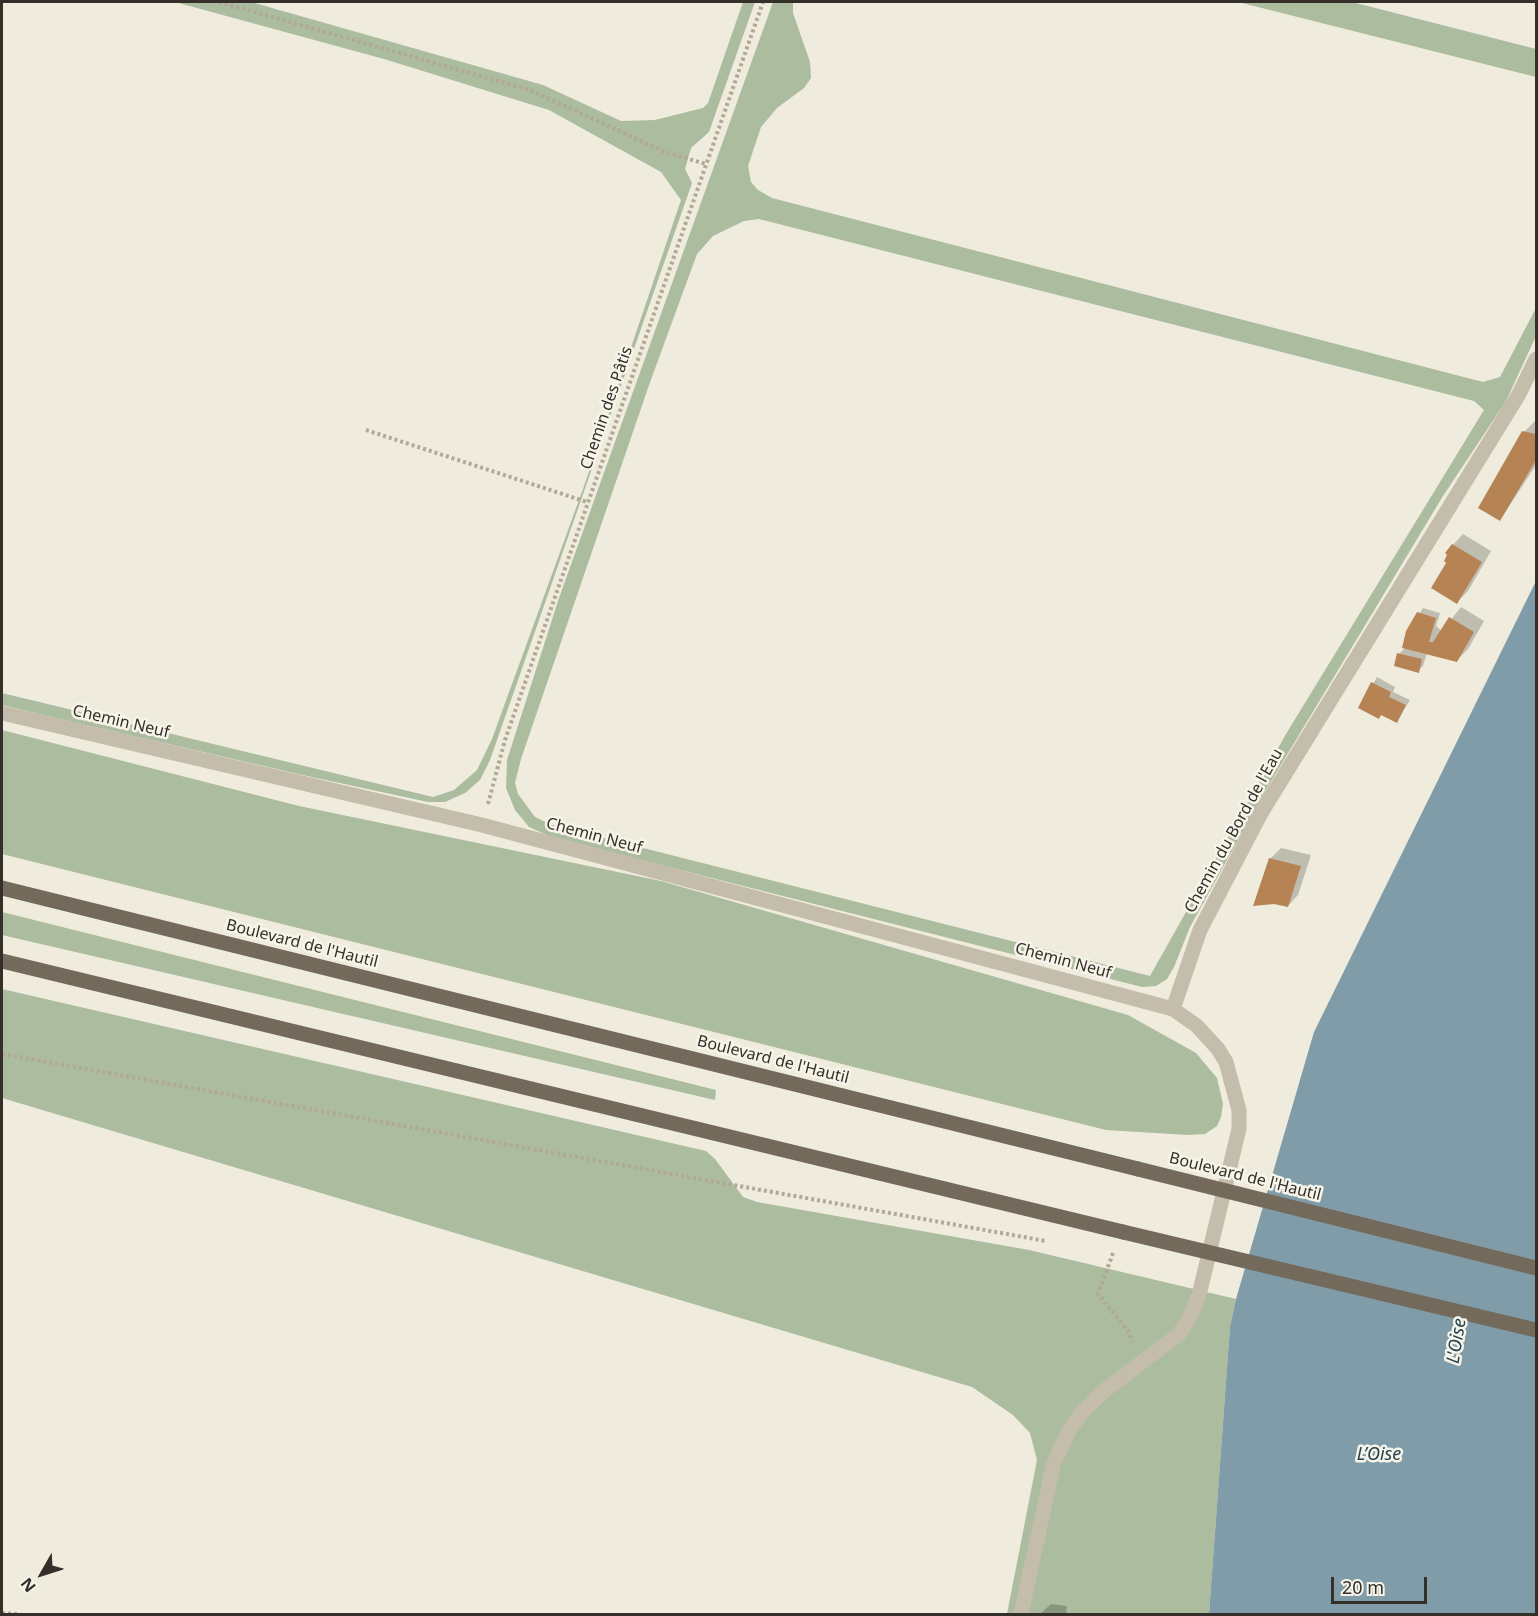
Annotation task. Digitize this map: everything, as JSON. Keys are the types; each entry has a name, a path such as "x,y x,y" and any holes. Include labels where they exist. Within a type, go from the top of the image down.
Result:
{"main road":[{"name":"Boulevard de l'Hautil","path":"2,888 1536,1268"},
{"path":"2,961 1536,1330"}],"street":[{"name":"Chemin du Bord de l'Eau","path":"1173,1009 1200,930 1261,813 1519,394 1536,359"},
{"name":"Chemin Neuf","path":"2,713 483,825 1173,1009"},
{"path":"1021,1614 1054,1462 1082,1412 1104,1390 1179,1334 1195,1306 1239,1129 1239,1110 1226,1062 1197,1026 1173,1009"}],"path":[{"path":"219,2 530,90 665,152 706,164"},
{"name":"Chemin des Pâtis","path":"483,825 505,740 763,2"},
{"path":"366,430 587,502"},
{"path":"2,1054 1054,1242"},
{"path":"1101,1251 1113,1252 1098,1294 1128,1331 1139,1364"},
{"path":"2,1613 17,1614"}],"green space":[{"path":"175,2 251,2 543,85 621,121 655,120 703,108 708,103 743,2 755,2 709,132 691,148 685,169 692,183 490,760 480,780 465,793 445,802 428,802 307,776 2,705 2,693 433,797 454,790 477,770 492,739 583,489 681,200 661,172 549,110 384,59"},
{"path":"773,2 793,2 793,13 810,62 811,78 804,88 777,108 761,127 748,166 751,182 758,190 772,198 1483,382 1500,377 1536,308 1536,336 1506,401 1443,496 1267,788 1190,927 1174,967 1167,979 1156,986 1142,987 554,838 529,827 515,810 506,788 507,760 559,598","holes":["759,219 1474,401 1484,410 1286,734 1150,976 552,825 535,817 518,794 515,783 521,759 649,385 697,254 713,236 744,221"]},
{"path":"1238,2 1352,2 1536,49 1536,77"},
{"path":"2,730 299,806 661,881 1128,1015 1196,1053 1217,1078 1223,1104 1221,1117 1217,1126 1205,1134 1106,1130 2,854"},
{"path":"2,912 716,1090 715,1100 2,935"},
{"path":"2,989 706,1151 715,1159 743,1197 757,1202 1029,1250 1236,1299 1230,1327 1209,1614 1007,1614 1037,1460 1030,1433 1013,1415 972,1387 2,1098"}],"water":[{"name":"L’Oise","path":"1536,581 1536,1614 1209,1614 1230,1327 1236,1299 1314,1032"}],"building":[{"path":"1522,431 1536,434 1536,460 1500,521 1478,508"},
{"path":"1452,544 1482,562 1457,604 1431,588 1446,563 1445,553"},
{"path":"1417,612 1436,618 1429,642 1433,642 1449,617 1474,632 1457,662 1402,648 1406,631"},
{"path":"1397,653 1422,659 1419,673 1394,666"},
{"path":"1371,682 1391,692 1389,697 1406,705 1397,723 1381,715 1379,719 1358,708"},
{"path":"1269,858 1301,866 1288,907 1274,904 1253,906"}],"water label":[{"name":"L'Oise","path":"1457,1341"}]}
